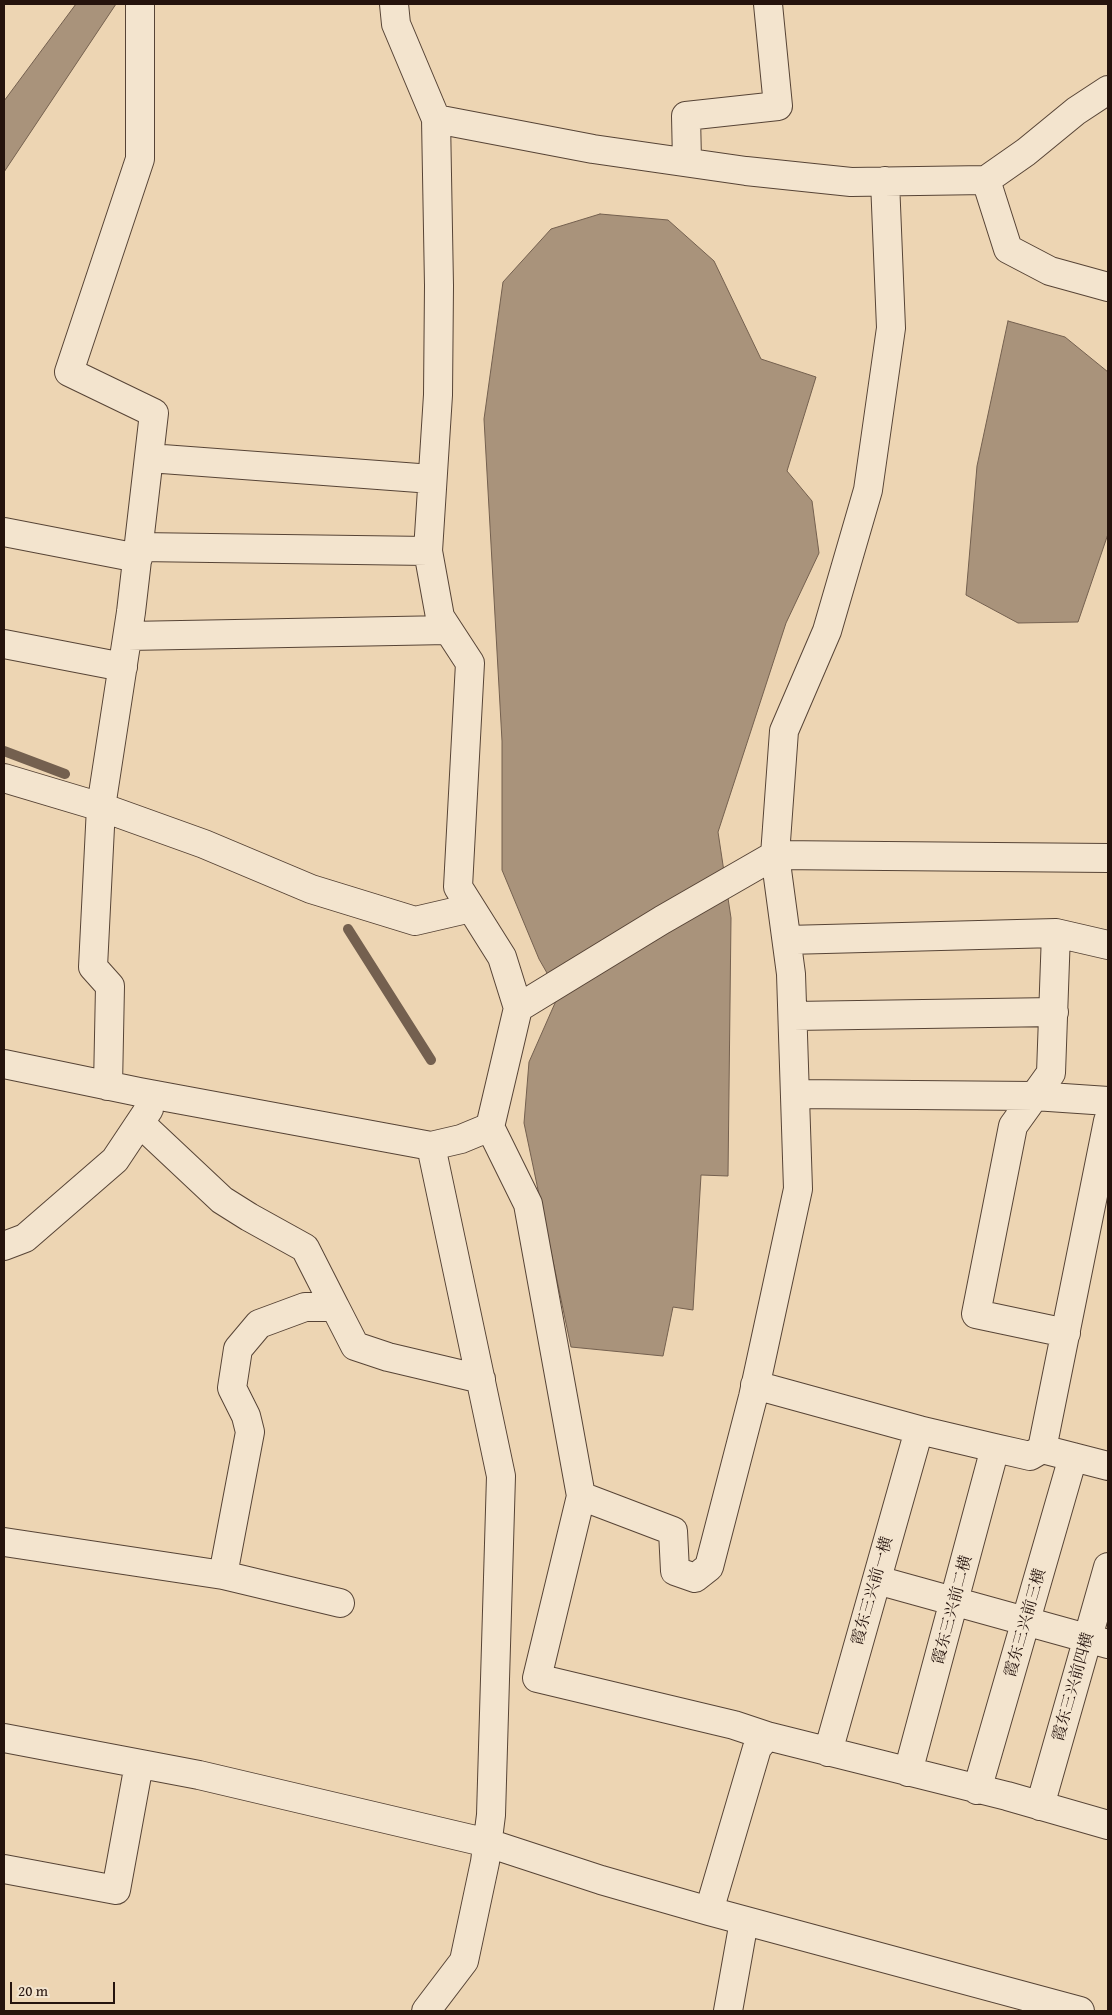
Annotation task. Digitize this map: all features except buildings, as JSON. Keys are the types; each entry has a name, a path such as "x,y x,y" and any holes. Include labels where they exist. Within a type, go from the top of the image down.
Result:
{"street":[{"path":"108,1086 110,986 92,967 101,807 128,636 154,413 70,372 140,160 140,4"},
{"path":"394,4 396,24 436,119 439,306 438,395 428,551 440,617 470,663 458,887 502,957 518,1008 490,1127 528,1204 581,1496 538,1678 734,1726 1108,1825"},
{"path":"686,161 686,116 778,106 768,4"},
{"path":"436,119 593,149 812,179 851,182 986,180 1026,152 1076,111 1108,90"},
{"path":"986,180 1008,249 1050,271 1108,287"},
{"path":"581,1496 673,1531 674,1571 695,1578 709,1567 755,1385 798,1189 791,974 775,855 784,731 827,631 868,490 891,328 885,181"},
{"path":"149,458 432,479"},
{"path":"4,532 138,552 428,551"},
{"path":"128,636 448,630"},
{"path":"4,644 123,667"},
{"path":"4,778 101,807 204,844 311,889 415,921 470,908"},
{"path":"518,1008 662,920 775,855 1108,858"},
{"path":"787,940 1056,934 1108,944"},
{"path":"1056,934 1051,1073 1013,1126 976,1314 1066,1333"},
{"path":"792,1016 1054,1012"},
{"path":"4,1064 108,1086 431,1146 461,1139 490,1127"},
{"path":"795,1094 1034,1096 1108,1101"},
{"path":"4,1246 25,1238 115,1160 159,1095"},
{"path":"1042,1449 1105,1156 1108,1121"},
{"path":"140,1123 222,1200 305,1248 355,1346 388,1358 481,1379"},
{"path":"426,2011 464,1961 488,1843 491,1805 501,1476 431,1146"},
{"path":"223,1575 250,1432 246,1416 232,1388 238,1349 259,1324 305,1307 335,1307"},
{"path":"755,1385 919,1430 995,1448 1030,1456 1042,1449 1108,1466"},
{"name":"霞东三兴前一横","path":"828,1752 919,1430"},
{"name":"霞东三兴前二横","path":"908,1772 956,1601 995,1448"},
{"name":"霞东三兴前三横","path":"977,1790 1073,1457"},
{"path":"4,1542 223,1575 340,1603"},
{"name":"霞东三兴前四横","path":"1040,1806 1098,1641 1108,1567"},
{"path":"876,1580 1098,1641"},
{"path":"709,1911 757,1748 767,1736"},
{"path":"4,1738 199,1775 488,1843 601,1880 744,1921 1080,2011"},
{"path":"4,1870 116,1890 139,1764"},
{"path":"728,2011 744,1921"}],"shaded area":[{"path":"76,4 116,4 4,172 4,101"},
{"path":"600,214 668,220 714,261 761,359 816,377 787,471 812,501 819,553 786,623 718,832 731,918 728,1176 701,1175 693,1310 673,1307 663,1356 571,1347 524,1123 529,1062 559,994 539,959 502,870 502,741 484,419 503,282 551,229"},
{"path":"1008,321 1065,337 1108,372 1108,534 1078,622 1018,623 966,595 977,466"}],"waterway":[{"path":"4,751 65,774"},
{"path":"348,929 431,1060"}]}
